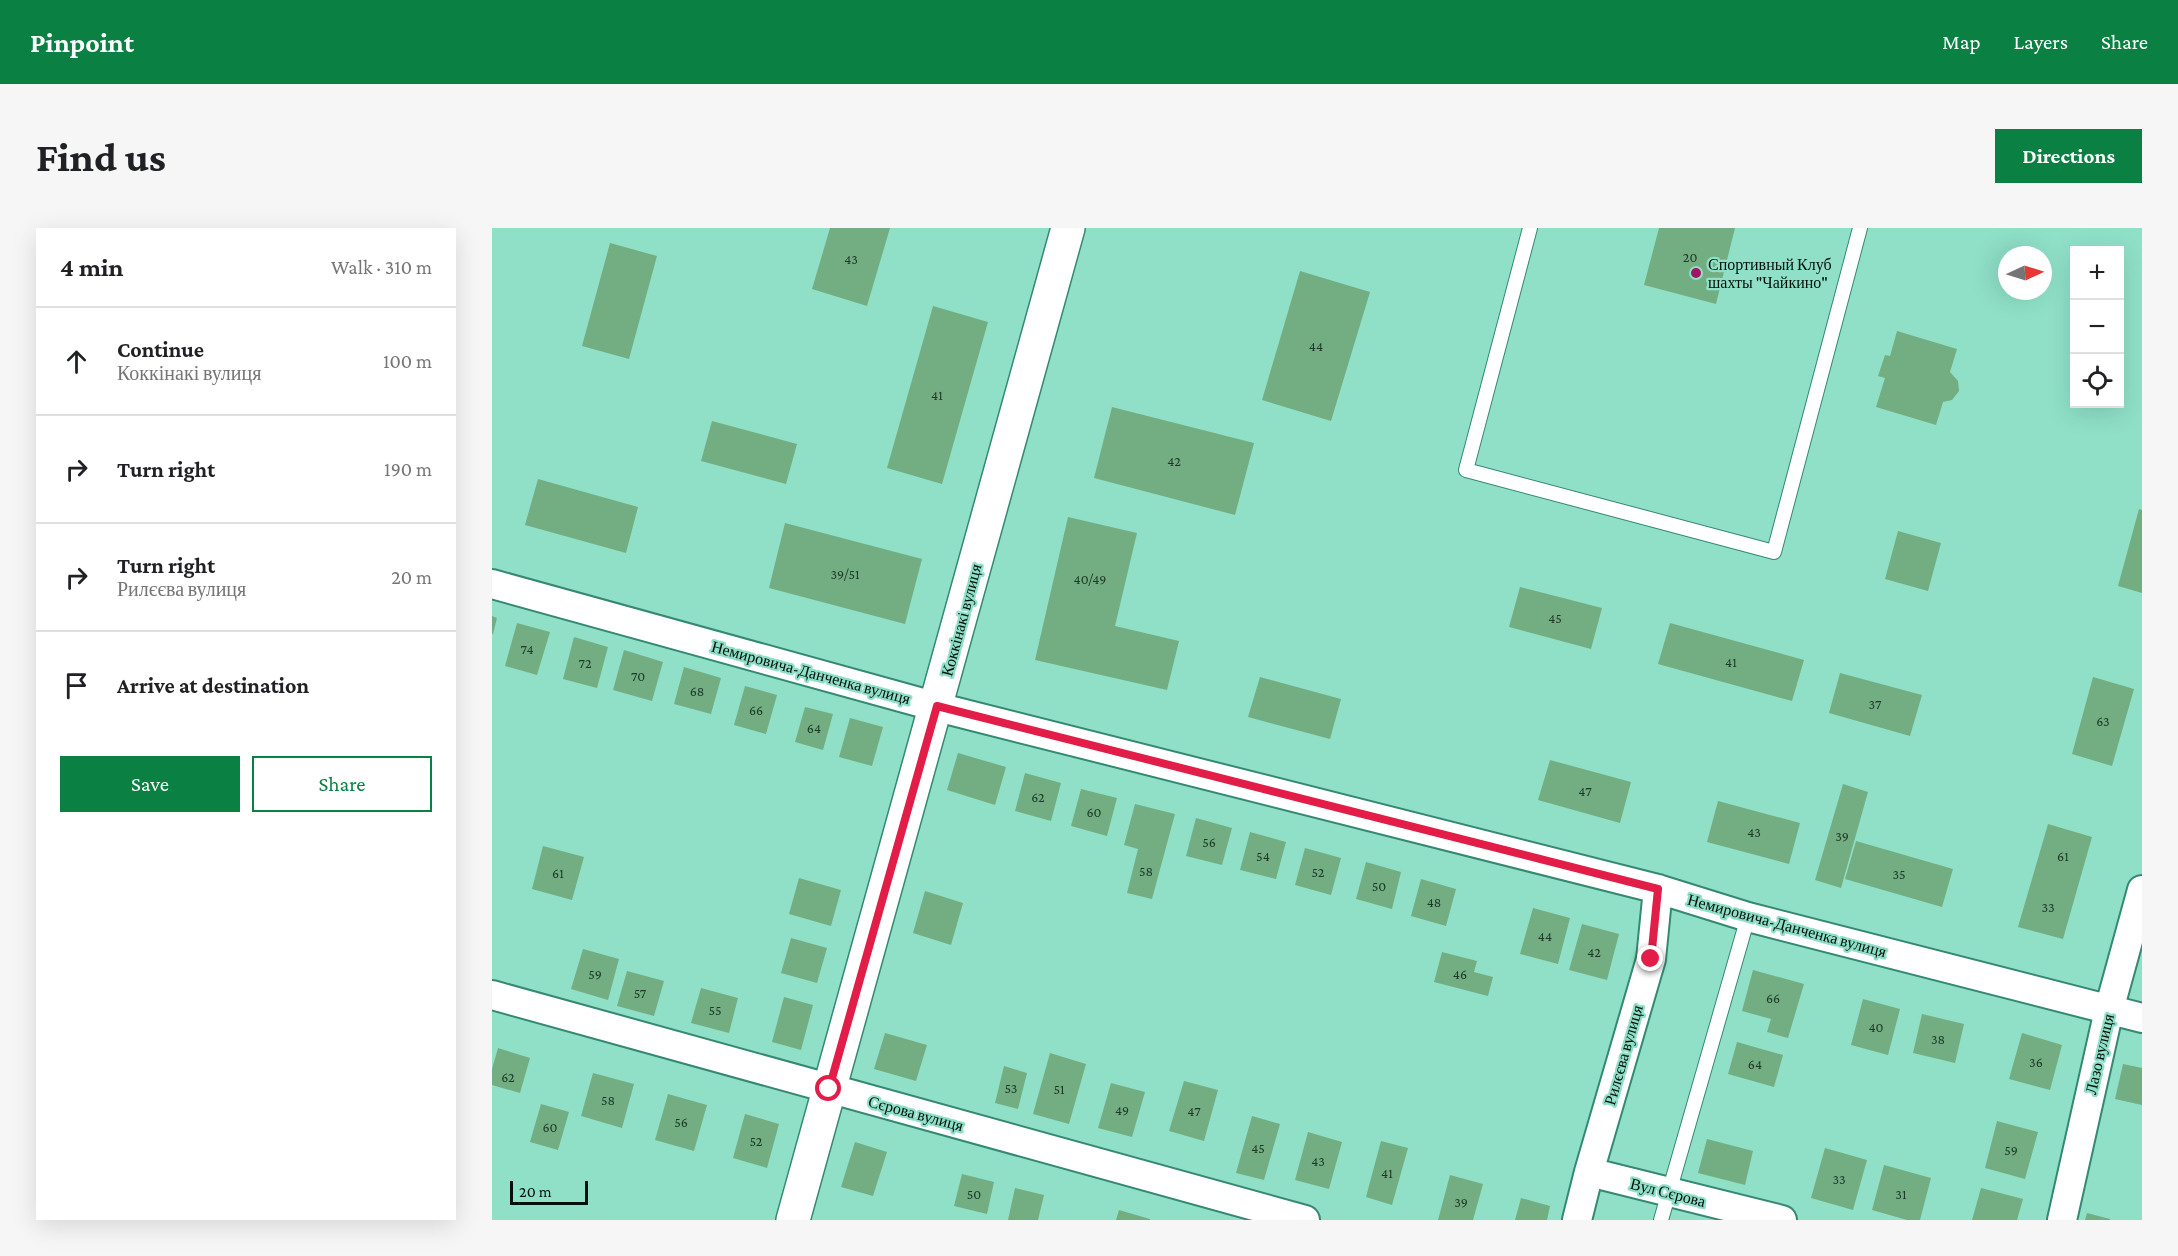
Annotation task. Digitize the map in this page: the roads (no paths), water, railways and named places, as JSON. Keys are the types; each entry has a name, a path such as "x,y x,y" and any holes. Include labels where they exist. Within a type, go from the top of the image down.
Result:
{"street":[{"name":"Коккінакі вулиця","path":"793,1220 1068,228"},
{"name":"Немировича-Данченка вулиця","path":"492,584 937,706 1658,889 1748,918 2142,1018"},
{"name":"Рилєєва вулиця","path":"1577,1220 1651,959 1658,889"},
{"name":"Лазо вулиця","path":"2062,1220 2109,1010 2142,890"},
{"name":"Сєрова вулиця","path":"492,995 1305,1220"},
{"name":"Вул Сєрова","path":"1589,1172 1782,1220"}],"lane":[{"path":"1530,228 1466,470 1774,552 1860,228"},
{"path":"1661,1220 1748,918"}],"place":[{"name":"Спортивный Клуб шахты \"Чайкино\"","path":"1696,273"}]}
